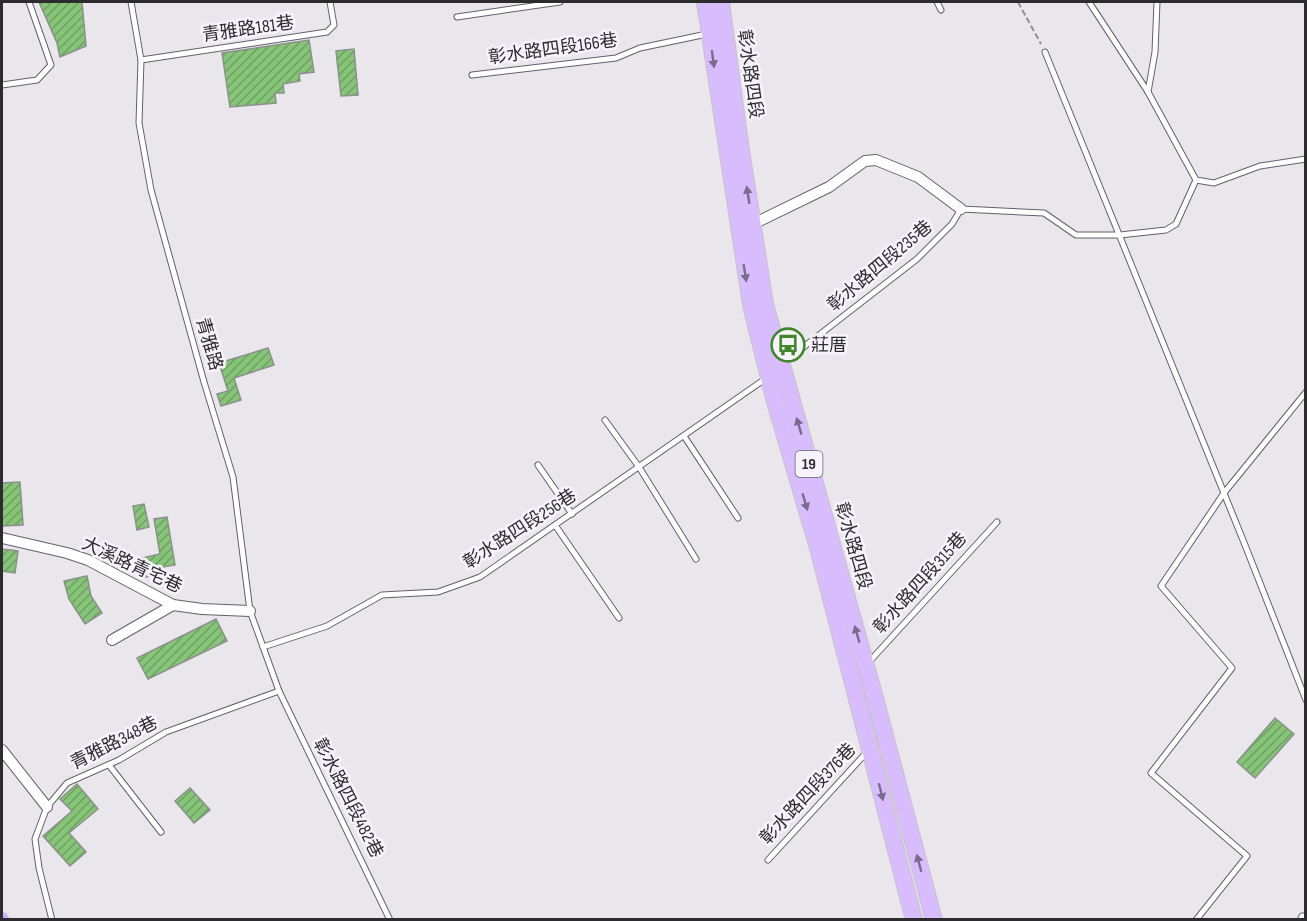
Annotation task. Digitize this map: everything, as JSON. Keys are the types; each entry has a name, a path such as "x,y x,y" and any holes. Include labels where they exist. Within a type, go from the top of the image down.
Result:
{"main road":[{"name":"彰水路四段","path":"705,2 751,305 818,548 914,920"},
{"name":"彰水路四段","path":"721,2 765,304 866,665 934,920"},
{"path":"858,700 875,698"}],"street":[{"path":"753,224 829,187 864,161 876,159 918,177 961,209"},
{"name":"大溪路青宅巷","path":"2,538 88,560 173,605 250,611"},
{"path":"112,640 173,605"},
{"path":"2,750 47,807"}],"lane":[{"path":"2,85 37,80 51,65 29,2"},
{"name":"青雅路","path":"131,2 141,60 139,123 151,190 233,477 250,611 279,691"},
{"name":"青雅路181巷","path":"141,60 327,32 334,25 330,2"},
{"path":"510,2 511,10"},
{"path":"457,17 560,2"},
{"path":"937,2 940,10"},
{"path":"1089,2 1148,92 1196,180"},
{"path":"1148,92 1155,52 1157,2"},
{"name":"彰水路四段166巷","path":"472,75 616,58 640,48 709,34"},
{"path":"1045,52 1224,493 1305,700"},
{"path":"1196,180 1214,183 1260,166 1305,159"},
{"path":"961,209 1044,213 1077,235 1120,235 1166,230 1176,224 1196,180"},
{"name":"彰水路四段235巷","path":"769,376 916,260 952,224 961,209"},
{"name":"彰水路四段256巷","path":"263,648 327,626 382,595 438,592 480,577 769,376"},
{"path":"1196,920 1247,856 1151,773 1232,668 1161,586 1224,493 1305,392"},
{"path":"605,420 639,467 696,559"},
{"path":"684,436 738,518"},
{"path":"538,465 572,514"},
{"name":"彰水路四段315巷","path":"866,665 997,522"},
{"path":"555,525 620,618"},
{"name":"青雅路348巷","path":"52,920 39,868 35,839 47,807 67,783 109,765 166,732 279,691"},
{"name":"彰水路四段482巷","path":"279,691 390,920"},
{"name":"彰水路四段376巷","path":"768,860 870,748"},
{"path":"109,765 161,832"},
{"path":"1300,920 1302,916 1305,916"}],"path":[{"path":"1018,2 1045,52"}],"building":[{"path":"39,2 82,2 86,46 60,57 57,43"},
{"path":"309,40 314,72 299,74 300,81 283,84 284,93 275,93 276,103 230,107 222,53"},
{"path":"354,49 358,95 341,96 336,51"},
{"path":"268,348 274,365 234,378 241,400 221,406 217,394 228,391 219,363"},
{"path":"20,482 23,525 2,526 2,483"},
{"path":"144,504 149,527 137,530 133,506"},
{"path":"167,517 175,565 157,568 158,574 146,577 142,558 160,554 154,519"},
{"path":"2,549 18,551 15,573 2,571"},
{"path":"87,576 91,596 102,613 85,624 69,599 64,581"},
{"path":"216,619 227,641 148,679 137,658"},
{"path":"1275,718 1294,734 1255,778 1237,762"},
{"path":"77,784 98,809 69,833 86,852 70,866 43,836 72,811 60,799"},
{"path":"190,788 210,810 194,823 175,801"}],"place":[{"name":"莊厝","path":"788,345"}]}
